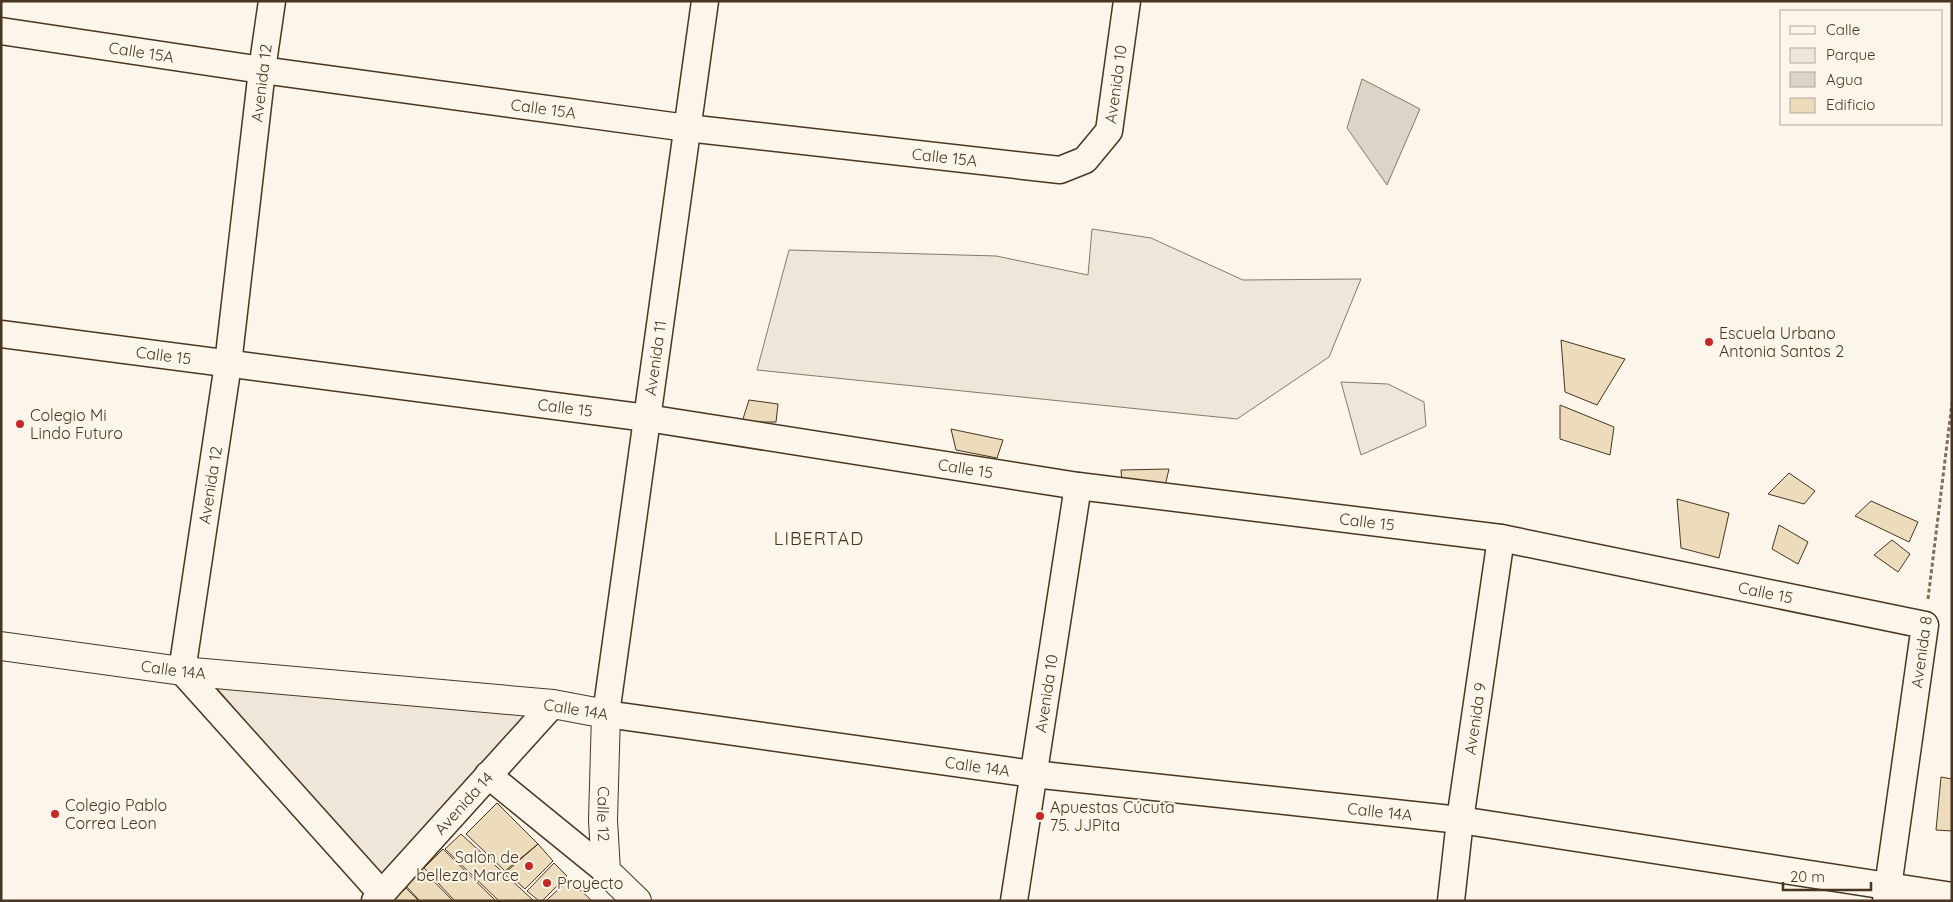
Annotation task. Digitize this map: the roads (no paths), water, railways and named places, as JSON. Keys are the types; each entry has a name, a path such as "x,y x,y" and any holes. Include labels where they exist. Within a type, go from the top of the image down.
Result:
{"street":[{"name":"Avenida 12","path":"182,671 228,364 262,70 272,1"},
{"name":"Avenida 11","path":"606,714 705,1"},
{"name":"Avenida 10","path":"1085,160 1109,131 1127,1"},
{"name":"Calle 15A","path":"1,31 262,70 687,128 1060,170 1085,160"},
{"name":"Calle 15","path":"1,334 647,418 1078,486 1501,538 1925,624"},
{"name":"Avenida 10","path":"1014,901 1078,486"},
{"name":"Avenida 9","path":"1451,901 1460,820 1501,538"},
{"name":"Avenida 8","path":"1886,893 1925,624"},
{"name":"Calle 14A","path":"1,646 182,671 553,704 606,714 1033,774 1460,820 1886,893 1952,896"},
{"path":"182,671 378,897"},
{"name":"Avenida 14","path":"378,897 553,704"},
{"name":"Calle 12","path":"606,714 603,820 606,871"},
{"path":"488,775 606,871 637,901"}],"water":[{"path":"1362,79 1420,109 1387,185 1347,128"}],"place":[{"name":"Escuela Urbano Antonia Santos 2","path":"1709,342"},
{"name":"Colegio Mi Lindo Futuro","path":"20,424"},
{"name":"Colegio Pablo Correa Leon","path":"55,814"},
{"name":"Apuestas Cúcuta 75. JJPita","path":"1040,816"},
{"name":"Salon de belleza Marce","path":"529,866"},
{"name":"Proyecto","path":"547,883"}],"district":[{"name":"LIBERTAD","path":"819,539"}]}
